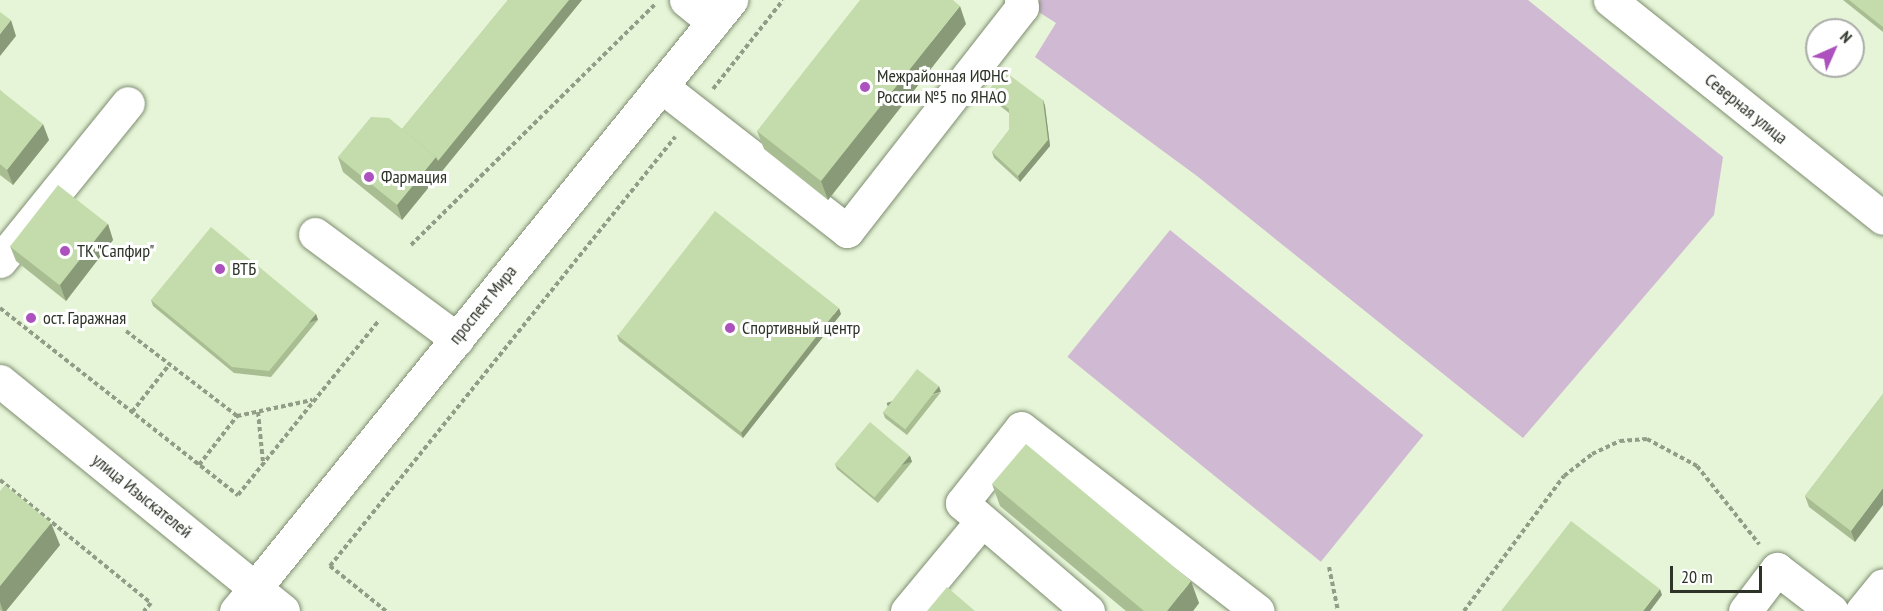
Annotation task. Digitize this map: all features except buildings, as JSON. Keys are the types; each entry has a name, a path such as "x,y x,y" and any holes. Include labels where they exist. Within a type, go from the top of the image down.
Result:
{"street":[{"path":"686,0 722,11"},
{"path":"661,86 847,231 1022,7 1021,0"},
{"name":"Северная улица","path":"1610,0 1883,218"},
{"name":"проспект Мира","path":"246,599 722,11"},
{"path":"0,261 128,104"},
{"path":"315,234 457,339"},
{"name":"улица Изыскателей","path":"0,381 246,599 283,611"},
{"path":"1088,611 981,522 962,503 1021,428 1258,611"},
{"path":"907,611 981,522"},
{"path":"1745,611 1777,569 1832,611"},
{"path":"1862,611 1883,585"}],"path":[{"path":"411,244 659,0"},
{"path":"386,611 330,566 783,0"},
{"path":"0,308 238,495 398,297"},
{"path":"126,331 237,416"},
{"path":"132,412 169,365"},
{"path":"199,465 237,416 313,400"},
{"path":"258,412 263,462"},
{"path":"1464,611 1564,476 1592,454 1620,441 1647,439 1697,466 1777,569"},
{"path":"0,480 151,603 144,611"},
{"path":"1329,567 1338,611"}],"shaded area":[{"path":"1040,0 1528,0 1723,157 1714,215 1523,438 1197,176 1035,57 1056,23 1034,9"},
{"path":"1170,230 1423,435 1321,562 1067,357"}],"place":[{"name":"Межрайонная ИФНС России №5 по ЯНАО","path":"865,87"},
{"name":"Фармация","path":"369,177"},
{"name":"ТК \"Сапфир\"","path":"65,251"},
{"name":"ВТБ","path":"220,269"},
{"name":"ост. Гаражная","path":"31,318"},
{"name":"Спортивный центр","path":"730,328"}]}
